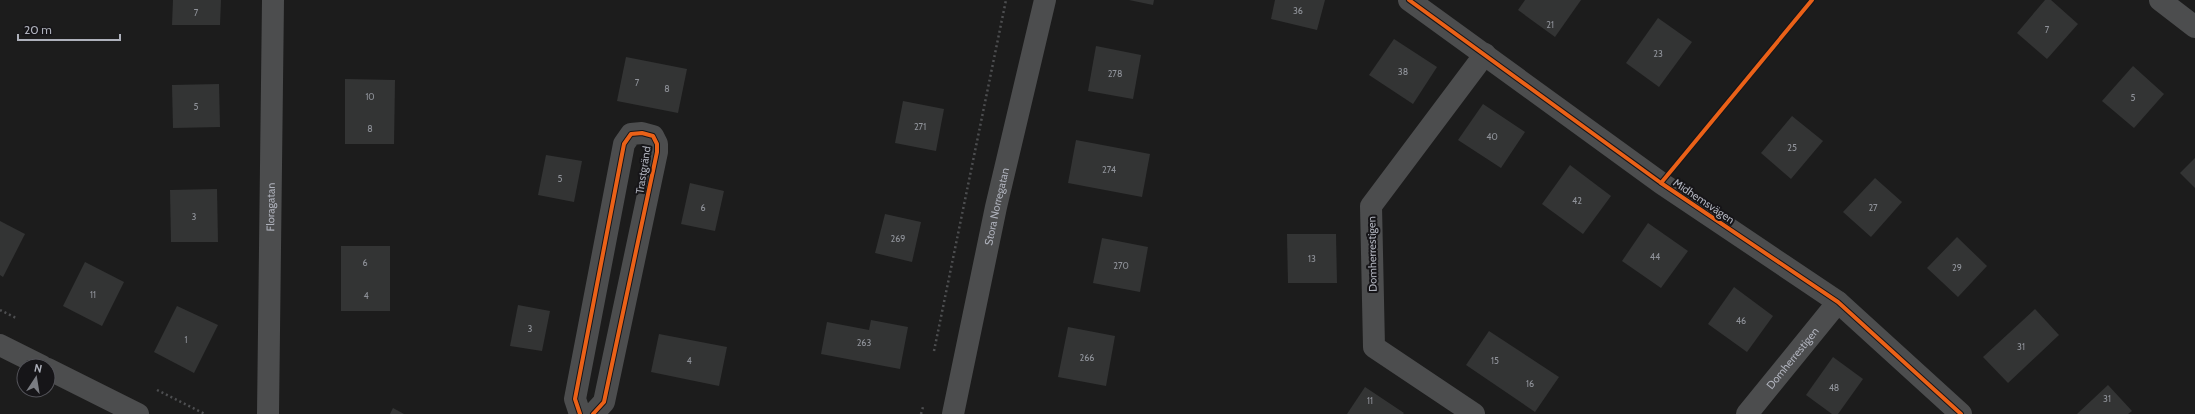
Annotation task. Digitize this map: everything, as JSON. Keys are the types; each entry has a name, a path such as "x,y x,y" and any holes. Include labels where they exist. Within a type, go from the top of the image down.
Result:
{"street":[{"name":"Floragatan","path":"268,414 272,0"},
{"name":"Stora Norregatan","path":"953,414 996,207 1045,0"},
{"name":"Midhemsvägen","path":"1409,0 1661,183 1838,302 1962,414"},
{"path":"2160,0 2195,27"},
{"name":"Domherrestigen","path":"1474,414 1374,347 1371,206 1485,54"},
{"name":"Trastgränd","path":"580,414 575,399 624,144 631,134 642,133 653,136 657,144 657,152 604,402 593,414"},
{"name":"Domherrestigen","path":"1748,414 1838,302"},
{"path":"0,345 26,358"},
{"path":"56,373 138,414"}],"path":[{"path":"932,359 1006,0"},
{"path":"921,414 923,406"}],"building":[{"path":"173,0 221,0 220,25 172,25"},
{"path":"1129,0 1154,0 1153,5"},
{"path":"1275,0 1325,0 1317,30 1271,19"},
{"path":"1525,0 1581,0 1555,37 1518,10"},
{"path":"2045,0 2051,0 2078,24 2047,59 2017,33"},
{"path":"1658,18 1692,42 1659,87 1626,63"},
{"path":"1394,39 1437,67 1413,104 1369,75"},
{"path":"1096,46 1141,55 1133,99 1088,91"},
{"path":"626,57 687,69 678,113 617,101"},
{"path":"2133,66 2164,94 2134,128 2102,101"},
{"path":"345,79 395,80 394,144 345,144"},
{"path":"219,84 220,127 173,128 172,85"},
{"path":"903,101 944,109 936,151 895,143"},
{"path":"1483,104 1525,132 1501,168 1458,140"},
{"path":"1792,116 1823,141 1791,179 1761,153"},
{"path":"1076,140 1150,154 1142,197 1068,183"},
{"path":"546,155 582,161 574,202 538,195"},
{"path":"2195,158 2195,188 2180,173"},
{"path":"1570,165 1611,196 1583,234 1542,204"},
{"path":"1875,178 1902,202 1871,237 1843,212"},
{"path":"690,183 724,191 715,231 681,224"},
{"path":"217,189 218,242 171,242 170,190"},
{"path":"885,214 921,222 912,262 875,253"},
{"path":"0,221 25,234 3,277 0,275"},
{"path":"1648,223 1688,251 1661,288 1622,261"},
{"path":"1287,234 1336,234 1337,283 1288,283"},
{"path":"1957,237 1987,266 1958,297 1927,268"},
{"path":"1102,238 1148,247 1140,292 1093,283"},
{"path":"341,246 390,246 390,311 341,311"},
{"path":"85,262 124,282 102,326 63,306"},
{"path":"1734,287 1773,316 1747,352 1708,324"},
{"path":"518,305 550,311 542,351 510,346"},
{"path":"177,306 218,325 194,373 154,352"},
{"path":"2035,309 2059,335 2008,383 1983,357"},
{"path":"871,320 908,327 900,369 821,354 827,322 869,330"},
{"path":"1068,327 1115,336 1106,386 1058,377"},
{"path":"1489,331 1559,377 1535,412 1466,365"},
{"path":"659,334 727,347 719,386 651,372"},
{"path":"1833,357 1863,379 1838,414 1832,414 1806,395"},
{"path":"2108,385 2132,411 2128,414 2077,414"},
{"path":"1365,387 1404,413 1347,414"},
{"path":"393,408 404,414 390,414"}],"cycle path":[{"path":"1409,0 1661,183 1838,302 1961,414"},
{"path":"1661,183 1812,0"},
{"path":"580,414 575,399 624,144 631,134 642,133 653,136 657,144 657,152 604,402 593,414"}]}
